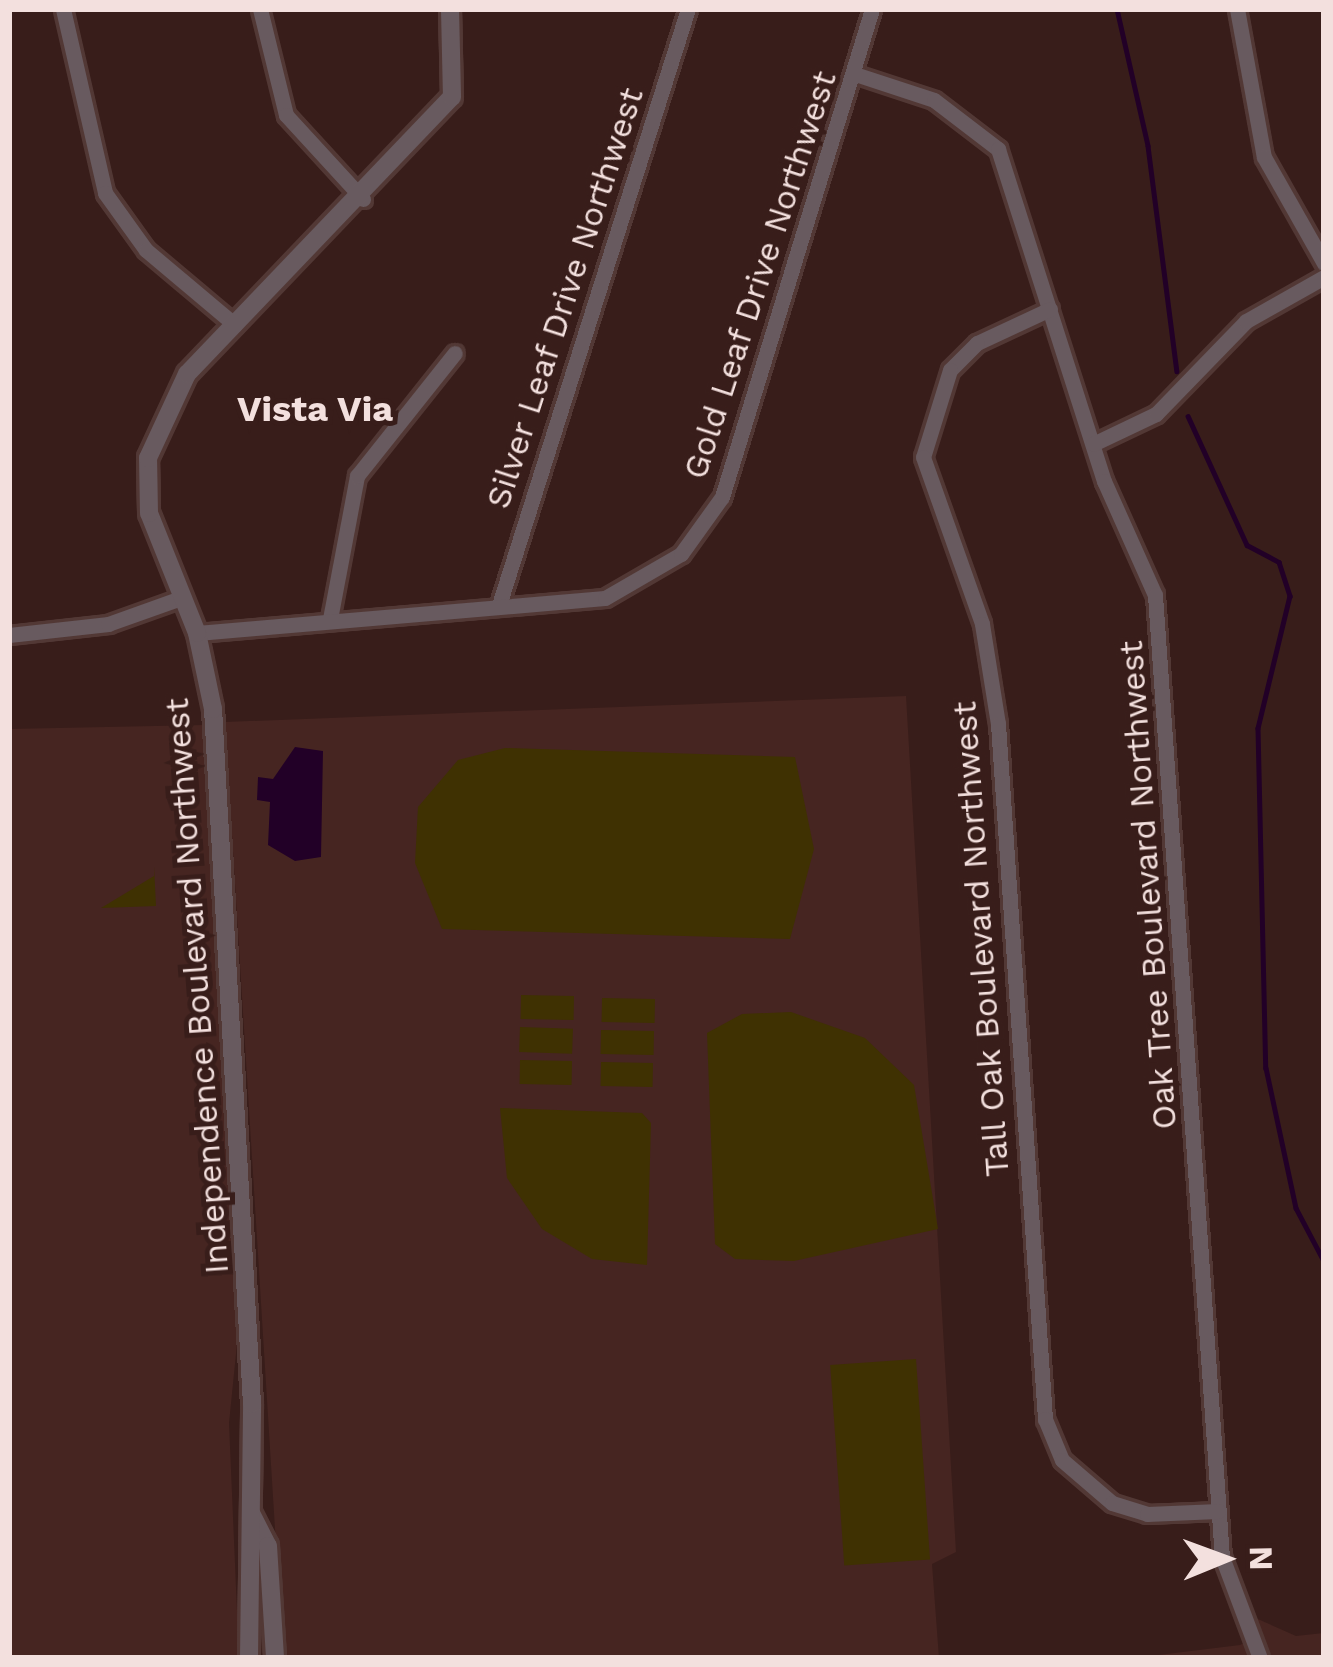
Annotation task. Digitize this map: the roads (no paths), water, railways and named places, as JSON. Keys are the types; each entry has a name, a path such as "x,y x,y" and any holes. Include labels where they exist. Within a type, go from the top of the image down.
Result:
{"street":[{"path":"62,9 105,194 146,250 236,325"},
{"path":"260,9 286,115 363,199"},
{"name":"Independence Boulevard Northwest","path":"249,1658 242,1549 251,1513 219,776 197,633 149,513 148,458 175,391 363,199 452,97 450,9"},
{"name":"Silver Leaf Drive Northwest","path":"499,605 688,9"},
{"name":"Gold Leaf Drive Northwest","path":"197,633 632,589 706,527 855,74 872,9"},
{"path":"1237,9 1264,157 1324,263"},
{"name":"Oak Tree Boulevard Northwest","path":"855,74 934,100 998,148 1093,444 1154,591 1166,653 1218,1511 1226,1581 1260,1658"},
{"path":"1093,444 1156,414 1246,322 1324,277"},
{"name":"Tall Oak Boulevard Northwest","path":"1050,309 977,343 950,370 923,457 976,602 998,724 1045,1419 1062,1460 1112,1503 1148,1514 1218,1511"},
{"path":"330,619 357,476 455,352"},
{"path":"9,635 108,624 181,598"},
{"name":"Independence Boulevard Northwest","path":"251,1513 268,1546 275,1658"}],"waterway":[{"path":"1117,9 1148,146 1177,371"},
{"path":"1188,416 1247,545 1279,562 1290,596 1258,728 1266,1068 1296,1208 1324,1261"}],"district":[{"name":"Vista Via","path":"315,410"}]}
